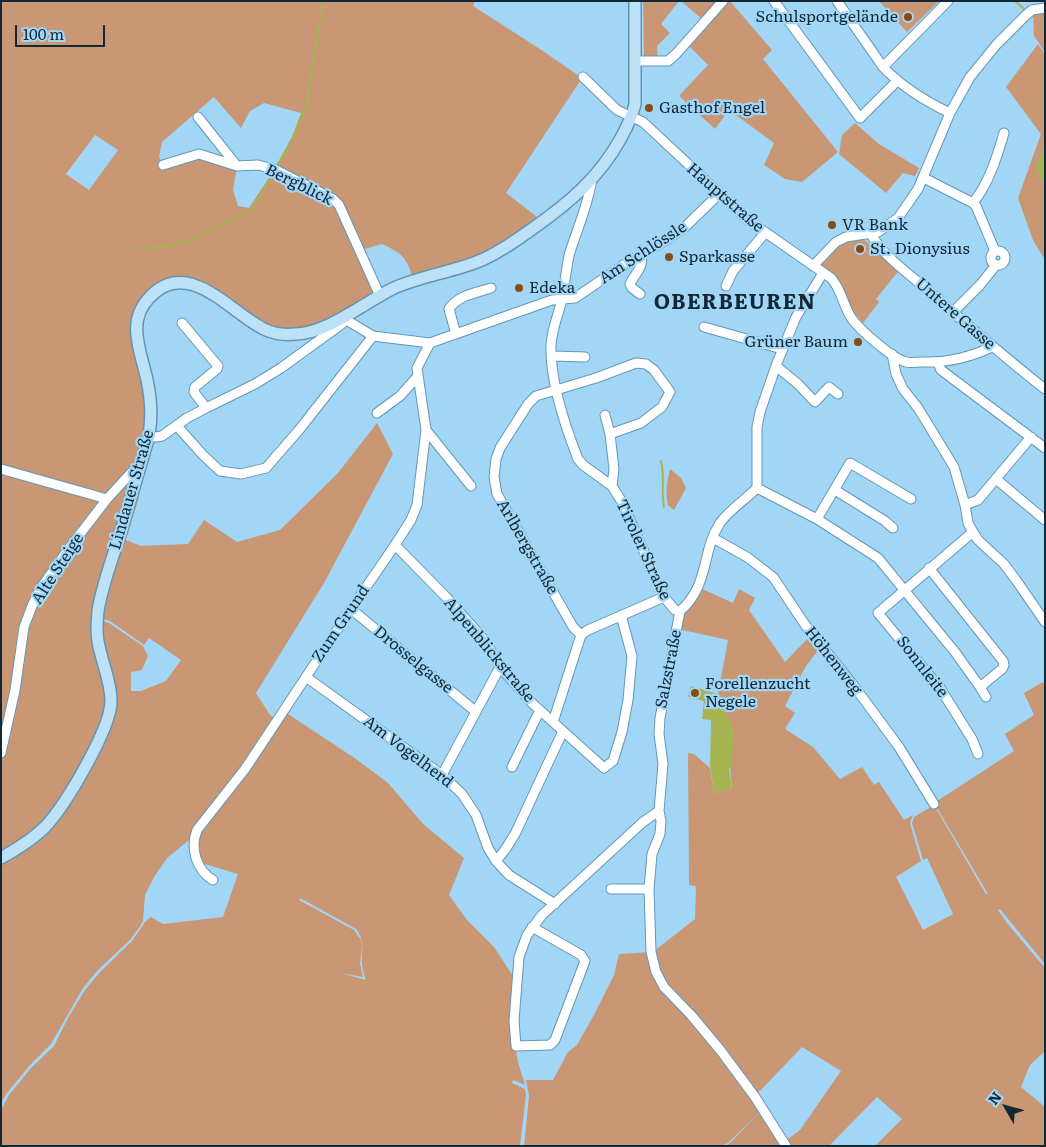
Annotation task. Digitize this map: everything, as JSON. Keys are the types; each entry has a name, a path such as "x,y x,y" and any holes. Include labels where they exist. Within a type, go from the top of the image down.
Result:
{"main road":[{"name":"Lindauer Straße","path":"1,858 43,829 58,812 102,734 109,714 111,700 96,625 106,578 149,436 151,423 150,400 136,332 140,309 155,291 175,282 198,286 211,292 268,331 297,334 315,331 380,296 413,281 482,260 518,239 564,205 592,179 613,152 632,117 636,92 635,1"}],"street":[{"path":"636,60 668,61 723,1"},
{"path":"774,1 860,118 897,81"},
{"path":"837,1 883,67 897,81 922,98 950,113"},
{"path":"883,67 948,1"},
{"path":"813,266 836,242 846,236 878,232 898,218 924,178 950,113 970,77 997,44 1032,10 1045,8"},
{"name":"Hauptstraße","path":"583,77 617,110 643,122 719,194 765,233 838,285 852,319 870,337 892,354 905,362 938,363 972,356 992,347"},
{"path":"198,117 237,166"},
{"path":"973,203 995,162 1004,133"},
{"name":"Bergblick","path":"163,166 199,154 237,166 258,165 275,170 325,194 338,205 380,296"},
{"path":"924,178 973,203 995,251 1001,251 1005,257 1003,264 996,265 953,312"},
{"name":"Tiroler Straße","path":"592,179 588,203 570,254 562,300 553,332 551,346 557,390 562,413 578,458 583,465 612,486 622,502 664,597 675,610 680,611"},
{"name":"Am Schlössle","path":"430,343 552,300 575,298 625,264 686,227 719,194"},
{"path":"726,286 734,271 765,233"},
{"name":"Untere Gasse","path":"871,234 877,244 992,347 1045,389"},
{"path":"640,294 630,284 641,268 643,262 641,255"},
{"path":"823,273 804,302 782,349 757,427 757,488 817,520 878,558 955,652 986,697"},
{"path":"456,334 449,309 453,303 463,297 491,288"},
{"path":"346,316 348,321 373,336 430,343"},
{"path":"149,436 162,436 206,408 255,384 282,368 343,323 346,316"},
{"path":"182,323 218,366 217,369 194,387 194,392 206,408"},
{"path":"704,327 782,349"},
{"path":"177,426 203,456 220,471 241,474 266,468 300,430 373,336"},
{"name":"Zum Grund","path":"212,880 205,875 197,860 194,838 197,830 245,769 395,546 417,505 426,430 417,368 430,343"},
{"path":"892,354 896,374 903,389 918,408 954,467 968,523 973,532 978,540 1004,564 1045,622"},
{"path":"553,356 585,357"},
{"name":"Arlbergstraße","path":"581,635 573,627 496,494 494,477 496,458 500,448 528,404 536,396 596,378 636,363 646,364 654,370 670,392 662,407 641,423 610,434"},
{"path":"938,363 942,370 1045,448"},
{"path":"776,366 792,378 815,402 829,387 838,394"},
{"path":"377,413 400,396 417,377"},
{"path":"605,415 610,434 614,469 612,486"},
{"path":"426,430 471,486"},
{"path":"965,505 978,500 1031,437"},
{"name":"Alte Steige","path":"1,753 15,690 24,627 40,589 70,546 107,499 141,462"},
{"path":"817,520 850,463 911,499"},
{"path":"1,469 107,499"},
{"path":"996,480 1045,520"},
{"name":"Salzstraße","path":"757,488 731,511 720,524 713,538 697,590 692,599 680,611 660,718 659,734 663,764 659,811 661,820 660,834 652,854 649,889 651,952 656,972 664,987 716,1044 755,1097 786,1146"},
{"path":"835,490 893,528"},
{"name":"Sonnleite","path":"973,532 878,613 940,688 972,739 978,754"},
{"name":"Höhenweg","path":"713,538 747,557 773,578 806,626 899,747 934,804"},
{"name":"Alpenblickstraße","path":"395,546 447,598 486,642 500,667 540,710 604,768 613,761 622,732 628,700 632,656 621,615"},
{"path":"929,568 1003,661 1002,669 980,687"},
{"path":"553,722 581,635 588,630 664,597"},
{"name":"Drosselgasse","path":"351,609 476,711"},
{"path":"442,774 500,667"},
{"name":"Am Vogelherd","path":"306,677 442,774 462,794 476,815 488,848 496,861 509,875 555,904"},
{"path":"512,767 540,710"},
{"path":"496,861 515,834 563,731"},
{"path":"532,927 581,955 585,961 553,1044 550,1046 516,1046 514,1021 522,944 532,927 542,915 643,822 659,811"},
{"path":"611,889 649,889"}],"shaded area":[{"path":"1,1 475,1 473,6 582,78 506,193 541,220 481,258 413,278 402,256 389,247 382,244 361,250 339,204 334,198 275,169 292,137 301,113 264,103 250,111 241,128 214,97 162,142 159,157 164,166 199,155 237,167 233,190 238,206 249,208 274,170 332,199 337,205 378,294 349,312 317,328 289,332 276,331 264,326 218,294 197,283 174,281 163,284 144,299 136,313 132,329 133,345 146,392 148,407 144,441 140,455 130,472 70,542 47,576 34,600 22,636 1,746","holes":["95,135 118,150 89,190 66,174"]},
{"path":"643,1 679,1 661,24 670,33 657,46 658,59 644,59"},
{"path":"681,1 720,1 703,20"},
{"path":"726,1 730,1 772,50 763,59 838,152 802,182 785,179 764,165 774,143 729,110 715,129 679,96 708,65 688,45"},
{"name":"Schulsportgelände","path":"879,1 939,1 907,32"},
{"path":"1033,14 1045,14 1045,52 1034,36"},
{"path":"1038,44 1045,54 1045,143 1036,168 1045,188 1045,260 1033,240 1018,198 1041,134 1006,87"},
{"path":"855,123 879,144 919,168 915,176 903,173 886,193 839,154 842,135"},
{"path":"1045,143 1045,188 1036,168"},
{"path":"862,238 900,269 876,299 879,302 863,323 853,312 839,282 821,266 838,247 848,241"},
{"path":"377,423 393,454 324,583 256,693 270,715 277,720 193,837 167,858 154,877 145,895 143,921 139,928 130,940 98,970 83,988 51,1044 30,1065 1,1103 1,860 45,831 112,714 100,620 109,623 143,646 148,656 142,670 131,672 131,691 141,691 166,681 181,660 149,638 144,645 110,621 100,618 133,496 139,497 126,540 141,546 188,544 204,520 237,542 280,530 338,473"},
{"path":"670,469 681,478 686,488 674,510 668,505 667,496"},
{"path":"135,470 96,603 105,682 106,715 69,789 42,826 1,855 1,759 11,719 25,627 41,590"},
{"path":"700,588 733,603 739,589 755,598 749,610 785,662 811,635 821,647 806,666 785,706 795,713 785,729 813,747 840,779 862,767 874,785 879,782 904,820 913,815 910,823 921,861 896,877 923,930 953,914 927,858 923,860 912,823 914,817 934,805 986,894 988,894 934,803 1014,751 1005,734 1034,715 1024,693 1043,682 1045,686 1045,964 1000,909 998,910 1045,968 1045,1051 1030,1065 1021,1087 1045,1107 1045,1146 875,1146 902,1119 877,1097 829,1146 787,1146 784,1142 800,1130 841,1071 802,1047 755,1096 665,987 653,952 695,919 696,886 689,885 688,753 694,754 710,768 714,793 732,789 725,712 721,706 718,694 728,640 678,629 681,611"},
{"path":"691,686 718,694 721,706 734,727 732,767 729,768 732,789 714,793 710,765 711,720 702,719 704,701 688,697"},
{"path":"285,712 356,759 388,783 423,824 464,858 449,895 467,920 494,947 517,980 514,1041 525,1085 513,1080 512,1083 525,1089 526,1095 520,1146 1,1146 1,1110 9,1095 31,1068 54,1046 85,990 100,972 132,941 145,922 151,917 163,924 223,917 238,874 198,862 195,838","holes":["300,898 356,929 362,942 362,946 361,940 354,930 299,900","362,946 362,966 366,980 341,973 363,977 360,964"]},
{"path":"651,952 655,972 762,1110 729,1142 722,1146 524,1146 529,1096 526,1080 553,1080 568,1052 577,1045 595,1013 614,975 619,954"},
{"path":"763,1111 785,1146 725,1146 730,1143"}],"waterway":[{"path":"277,166 293,137 307,102 323,1"},
{"path":"1015,1 1024,9"},
{"path":"1044,15 1045,20"},
{"path":"138,249 154,248 187,241 252,210 273,173"},
{"path":"661,461 664,507"}],"place":[{"name":"Schulsportgelände","path":"908,17"},
{"name":"Gasthof Engel","path":"649,108"},
{"name":"VR Bank","path":"832,225"},
{"name":"St. Dionysius","path":"860,249"},
{"name":"Sparkasse","path":"669,257"},
{"name":"Edeka","path":"519,288"},
{"name":"Grüner Baum","path":"858,342"},
{"name":"Forellenzucht Negele","path":"695,693"}],"district":[{"name":"OBERBEUREN","path":"735,303"}]}
